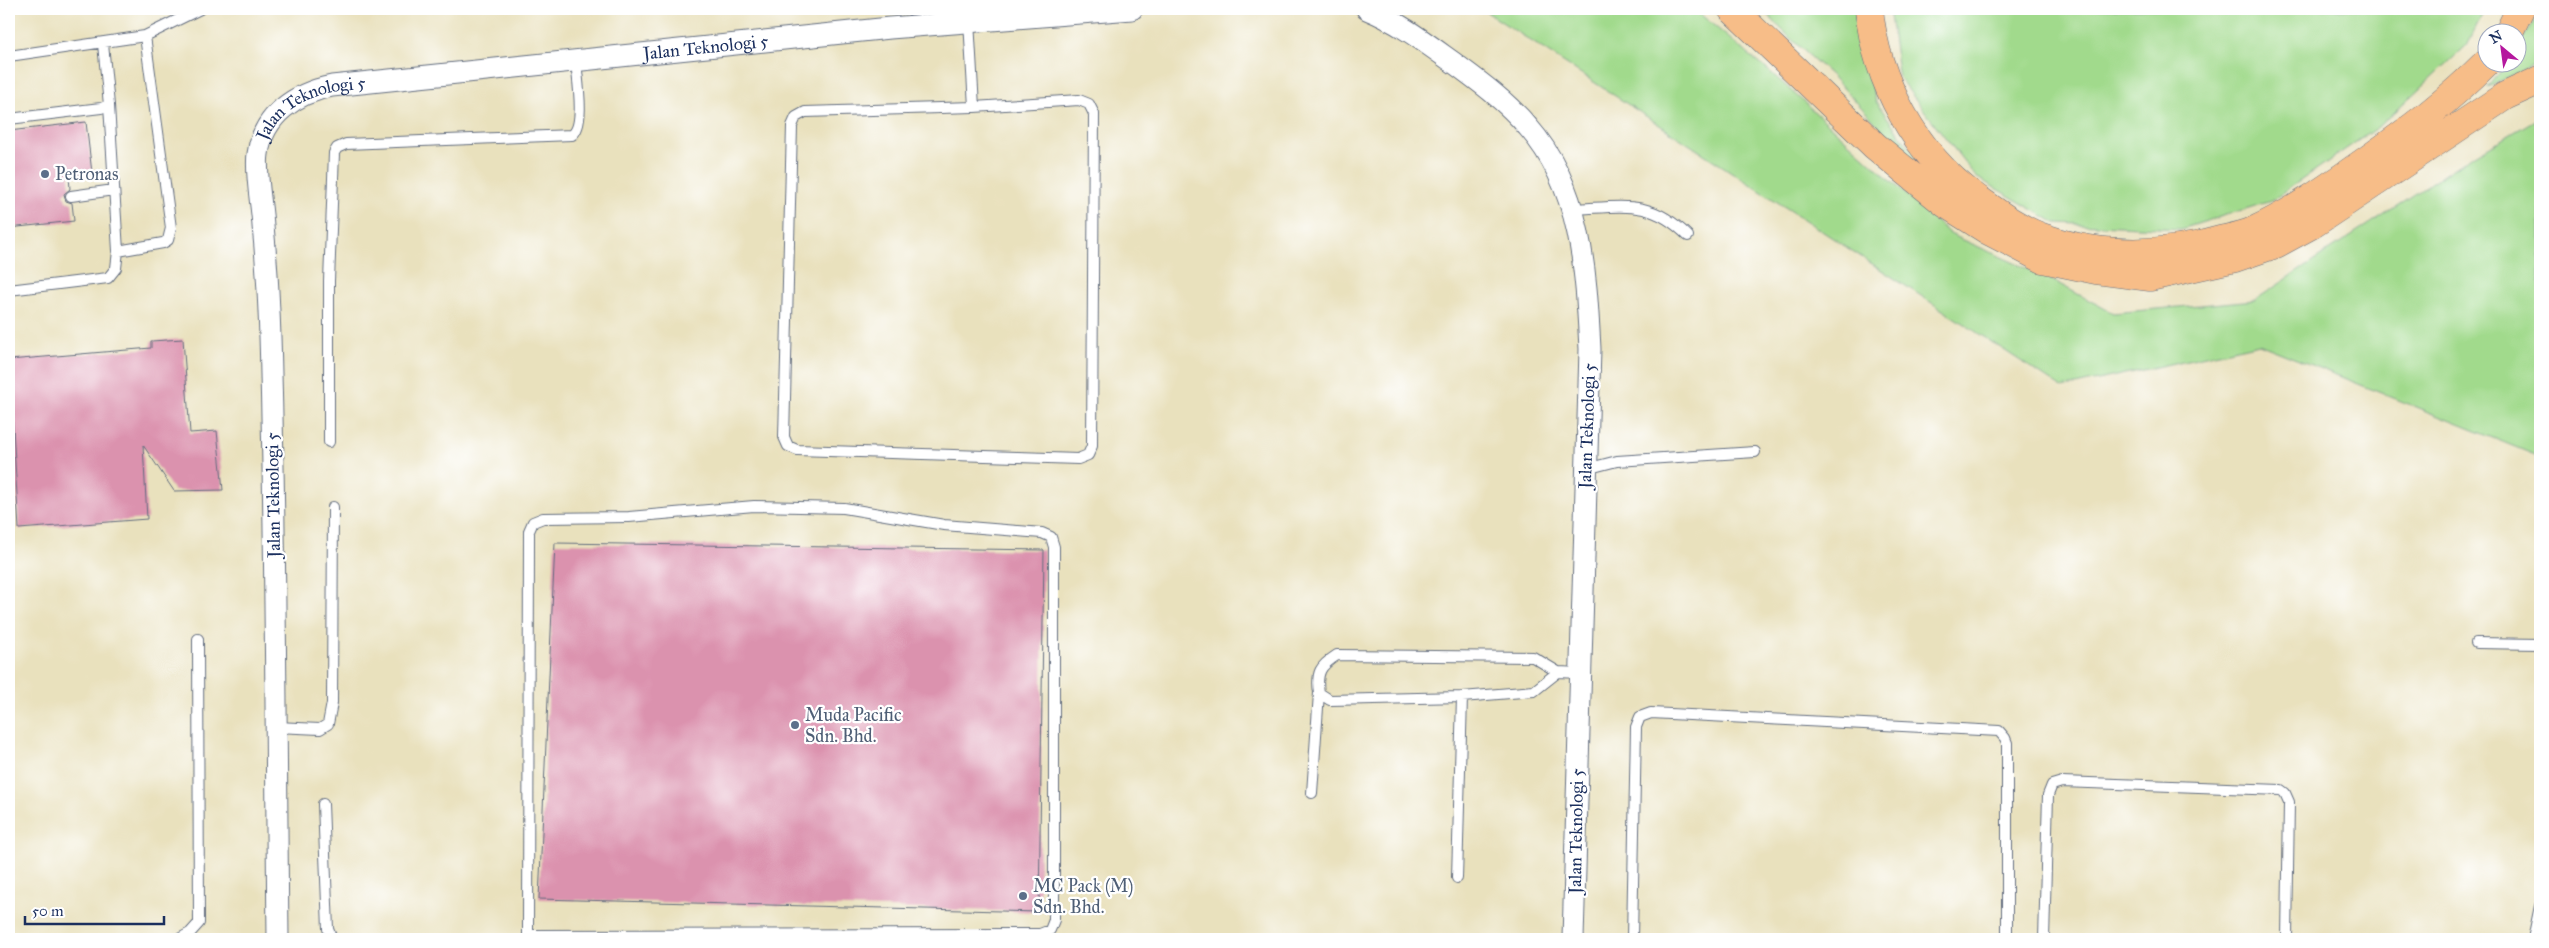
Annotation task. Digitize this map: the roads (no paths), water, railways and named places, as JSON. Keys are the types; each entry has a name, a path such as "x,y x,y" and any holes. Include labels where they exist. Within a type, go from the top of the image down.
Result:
{"highway":[{"path":"1732,9 1875,146 1946,204 1986,230 2043,259 2096,270 2150,277 2235,258 2276,244 2313,224 2505,96 2540,80"},
{"path":"1869,9 1871,26 1884,71 1901,110 1925,151 1957,184 1998,214 2044,238 2094,249 2151,254 2202,246 2253,231 2304,204 2426,118 2476,72"},
{"path":"2514,22 2520,9"}],"street":[{"name":"Jalan Teknologi 5","path":"278,939 271,363 268,276 258,155 264,135 274,116 290,102 311,90 341,85 969,22 1132,9"},
{"name":"Jalan Teknologi 5","path":"1367,9 1407,29 1485,85 1510,108 1529,128 1545,150 1573,209 1583,255 1588,299 1590,349 1573,939"}],"lane":[{"path":"9,56 103,44 145,36 200,9"},
{"path":"969,22 974,108"},
{"path":"118,251 162,244 168,240 171,228 145,36"},
{"path":"9,290 108,278 116,268 118,251 109,105 103,44"},
{"path":"329,442 333,158 337,148 346,144 572,134 576,132 580,121 576,60"},
{"path":"1079,100 1090,104 1093,108 1091,451 1083,458 1078,459 792,449 788,446 784,436 793,121 805,112 974,108 1079,100"},
{"path":"9,118 101,108 109,105"},
{"path":"71,196 114,190"},
{"path":"1573,209 1631,206 1649,209 1674,222 1688,236"},
{"path":"1586,469 1617,461 1754,452"},
{"path":"754,506 844,508 944,525 1042,533 1051,537 1054,547 1054,920 1050,930 1040,934 528,937 529,531 533,522 543,518 629,517 754,506"},
{"path":"276,727 320,729 328,724 332,703 333,507"},
{"path":"179,939 190,933 199,923 198,639"},
{"path":"2476,643 2540,644"},
{"path":"1312,793 1319,693 1317,679 1322,665 1337,655 1533,657 1558,672 1580,673"},
{"path":"1319,693 1330,700 1462,697 1534,691 1558,672"},
{"path":"1457,878 1462,697"},
{"path":"1632,939 1636,727 1640,717 1650,713 1998,731 2003,734 2006,743 2007,939"},
{"path":"2044,939 2048,795 2052,785 2062,782 2281,790 2285,793 2289,802 2287,939"},
{"path":"323,804 328,929 332,939"},
{"path":"2533,939 2540,906"}],"place":[{"name":"Petronas","path":"45,174"},
{"name":"Muda Pacific Sdn. Bhd.","path":"795,725"},
{"name":"MC Pack (M) Sdn. Bhd.","path":"1023,896"}]}
